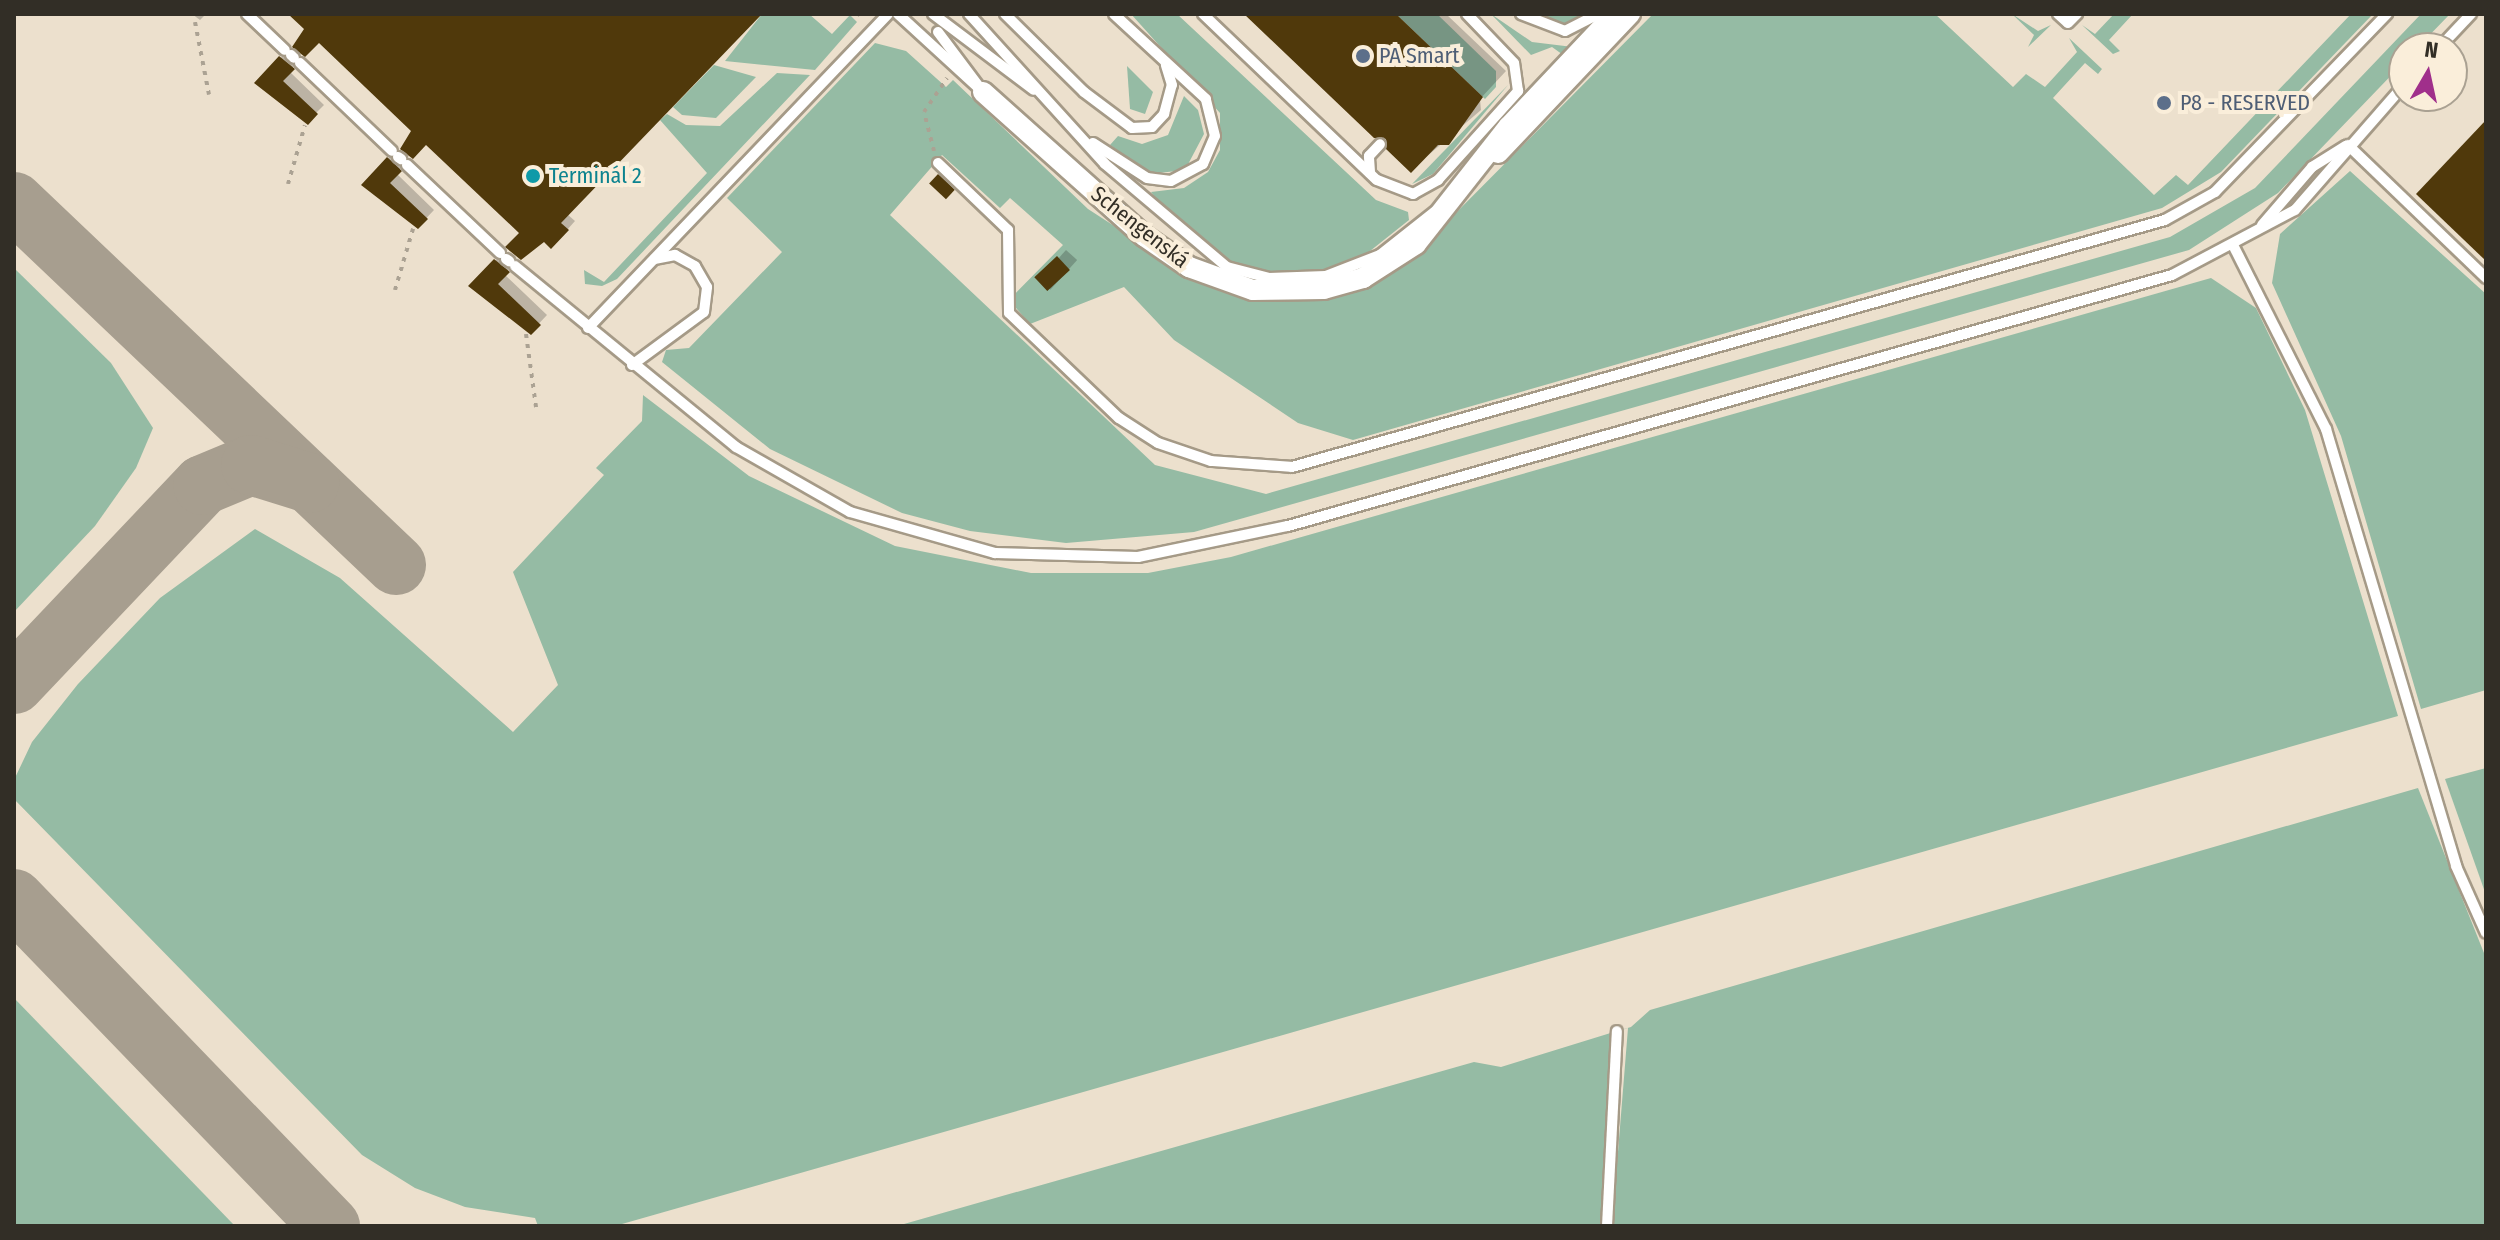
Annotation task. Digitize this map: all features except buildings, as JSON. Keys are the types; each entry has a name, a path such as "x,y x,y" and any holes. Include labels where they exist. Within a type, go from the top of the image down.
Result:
{"street":[{"name":"Schengenská","path":"983,92 1144,236 1232,285 1304,292 1354,281 1401,257 1615,14"},
{"path":"1482,165 1519,138 1630,14"}],"lane":[{"path":"247,14 508,260 632,365 761,464 872,521 995,553 1112,559 1288,526 2151,281 2233,245 2295,210 2329,177 2348,145 2388,102"},
{"path":"588,328 888,14"},
{"name":"Schengenská","path":"898,14 983,92"},
{"path":"933,14 1036,90"},
{"path":"969,14 1036,90 1093,143 1160,181 1203,164 1215,116 1164,60 1114,14"},
{"path":"1005,14 1132,128 1152,127 1164,114 1172,85 1164,60"},
{"path":"1203,14 1371,174 1394,190 1421,192 1517,95 1517,68 1467,14"},
{"path":"1521,14 1565,31 1599,14"},
{"path":"2058,14 2068,23 2077,14"},
{"path":"938,163 1008,230 1009,313 1119,418 1185,453 1279,468 2165,220 2215,192 2387,14"},
{"path":"2454,32 2471,14"},
{"path":"938,32 983,92"},
{"path":"1093,143 1105,164 1199,250 1269,278 1308,279 1362,264 1442,207"},
{"path":"1371,174 1368,159 1380,144"},
{"path":"2258,230 2312,167 2348,145"},
{"path":"2348,145 2486,278"},
{"path":"2233,245 2326,429 2456,866 2486,933"},
{"path":"632,365 662,337 700,319 707,297 704,276 684,258 665,255 648,263"},
{"path":"1607,1226 1617,1031"}],"path":[{"path":"195,22 209,95"},
{"path":"938,163 924,112 947,78"},
{"path":"288,184 305,125"},
{"path":"395,290 413,229"},
{"path":"526,334 536,407"}],"green space":[{"path":"762,14 809,14 832,34 850,15 857,22 815,70 725,61"},
{"path":"1131,14 1177,14 1376,200 1408,212 1409,220 1365,255 1331,269 1280,274 1223,261 1180,229 1151,192 1184,188 1208,172 1220,150 1220,113"},
{"path":"1396,14 1437,14 1496,71 1496,87 1485,99"},
{"path":"1491,14 1532,42 1573,47 1566,57 1552,47 1531,55"},
{"path":"1531,14 1590,14 1562,25"},
{"path":"1653,14 1935,14 2013,87 2026,74 2045,87 2077,52 2069,38 2102,69 2098,74 2085,63 2053,98 2154,195 2176,175 2188,185 2351,14 2373,14 2221,172 2162,208 1353,440 1298,423 1174,340 1124,287 1030,324 1009,300 1063,245 1010,198 1000,208 942,155 890,215 1155,465 1266,494 2170,237 2255,188 2388,49 2388,79 2278,193 2189,250 1194,532 1066,543 970,531 902,513 770,449 662,362 666,350 689,348 782,252 727,198 875,43 906,51 946,87 953,80 1088,209 1190,275 1240,296 1306,299 1431,238"},
{"path":"2012,14 2038,31 2051,25 2028,47 2034,35"},
{"path":"2114,14 2133,14 2109,40 2120,51 2113,54 2082,25 2095,34"},
{"path":"2421,14 2450,14 2433,32 2404,32"},
{"path":"714,65 756,77 716,118 682,115 673,107"},
{"path":"1127,66 1153,92 1145,114 1130,109"},
{"path":"777,73 810,75 617,279 602,286 585,284 584,270 604,282 707,173 660,120 667,114 686,125 720,126"},
{"path":"1508,85 1433,174 1412,184"},
{"path":"1184,96 1198,110 1204,134 1185,170 1150,174 1110,145 1118,136 1142,144 1168,135"},
{"path":"2350,171 2486,294 2486,690 2421,709 2341,436 2272,283 2280,234"},
{"path":"14,268 111,363 153,428 136,468 95,526 14,612"},
{"path":"2211,278 2256,308 2305,410 2398,716 615,1226 538,1226 535,1218 465,1207 415,1188 362,1155 14,799 14,780 32,742 78,684 160,598 255,529 340,578 513,732 558,685 513,572 604,475 596,468 642,421 643,395 749,476 895,546 1031,573 1148,573 1231,557"},
{"path":"2486,768 2486,895 2445,779"},
{"path":"2418,788 2486,958 2486,1226 1612,1226 1628,1028 1612,1033 1601,1226 897,1226 1474,1062 1501,1067 1631,1027 1650,1010"},
{"path":"14,998 235,1226 14,1226"}],"taxiway":[{"path":"14,202 396,565"},
{"path":"14,684 203,485 251,465 309,483"},
{"path":"14,899 330,1226"}],"place":[{"name":"PA Smart","path":"1363,56"},
{"name":"P8 - RESERVED","path":"2164,103"},
{"name":"Terminál 2","path":"533,176"}]}
